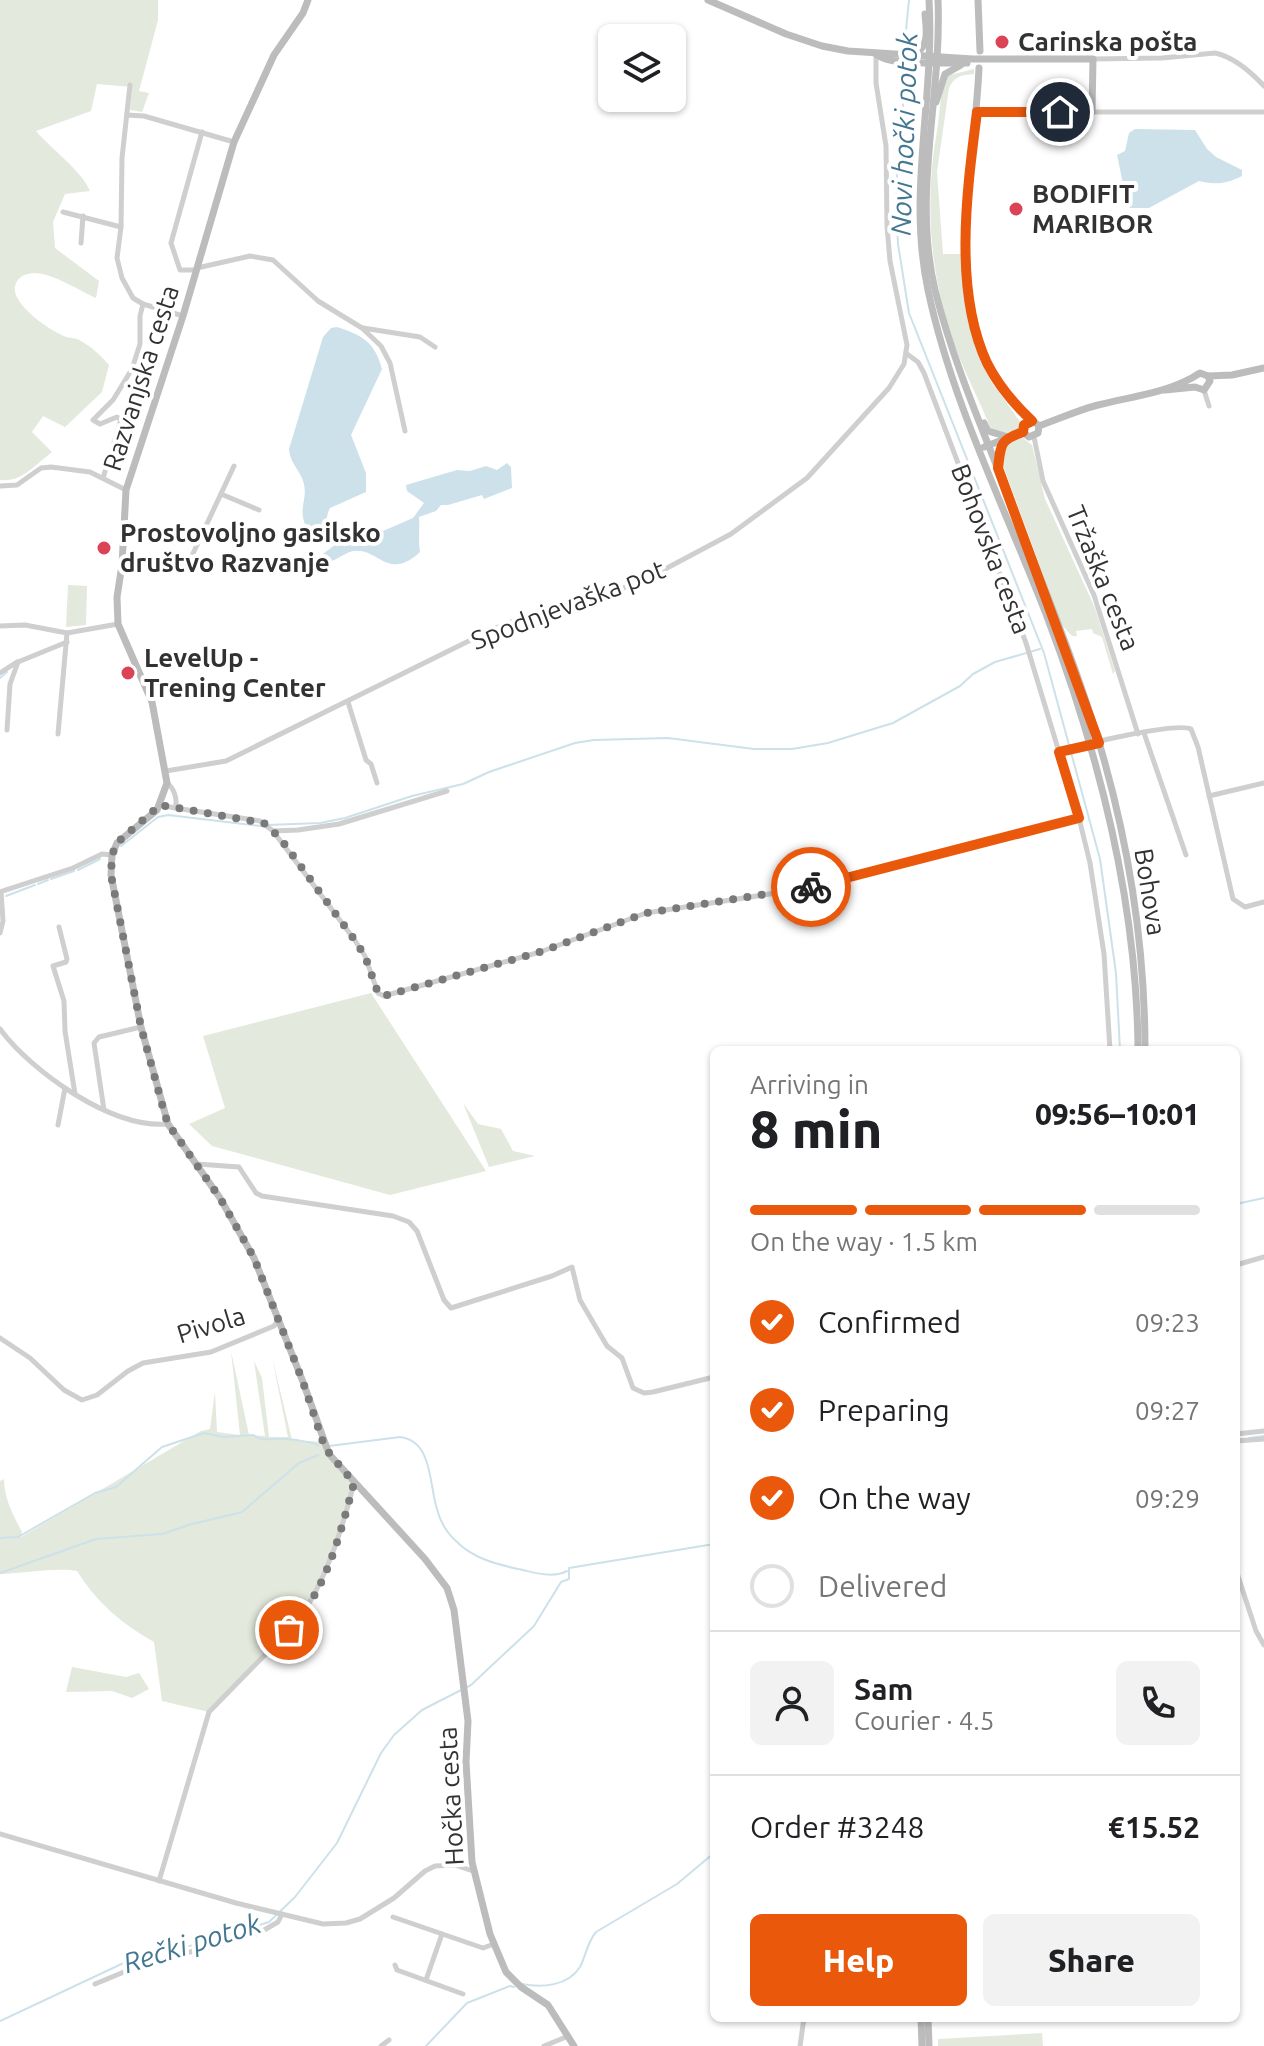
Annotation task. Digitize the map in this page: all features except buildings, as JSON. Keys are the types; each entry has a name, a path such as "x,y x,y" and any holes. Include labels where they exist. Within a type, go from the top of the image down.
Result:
{"street":[{"name":"Razvanjska cesta","path":"160,805 167,783 152,702 116,624 126,490 183,316 234,142 274,55 303,13 308,0"},
{"path":"708,0 804,40 835,49 876,54 881,59 1162,58 1215,53 1223,54 1241,65 1264,86"},
{"path":"912,57 924,46 925,8 929,0"},
{"path":"929,0 934,109 926,185 935,288 952,347 1099,743"},
{"path":"938,0 919,185 922,258 938,327 980,449 1046,613 1089,744"},
{"path":"978,0 980,51"},
{"name":"Bohovska cesta","path":"876,54 876,83 886,146 889,249 906,330 907,354 918,362 924,373 1029,652 1061,751 1090,863 1104,954 1110,1046"},
{"path":"1092,112 1093,59"},
{"path":"934,109 945,74 970,61"},
{"path":"979,68 966,234 970,296 987,363 1030,426 1039,431 1034,437"},
{"path":"130,85 122,158 121,227 117,258 122,278 133,298 183,316"},
{"path":"977,112 1264,112"},
{"path":"127,115 144,116 234,142"},
{"path":"202,132 171,243 180,270 250,256 273,260 318,301 362,328 381,346 390,363 405,431"},
{"path":"63,212 121,227"},
{"path":"81,243 83,216"},
{"path":"103,478 121,420 117,417 100,424 93,420 113,400 135,362 141,337 143,304"},
{"path":"362,328 420,337 435,347"},
{"name":"Spodnjevaška pot","path":"166,771 226,761 493,629 558,604 623,588 731,534 807,478 889,388 907,354"},
{"path":"980,449 1030,426 1096,406 1264,368"},
{"path":"1165,390 1200,373 1209,406"},
{"path":"1194,378 1204,384"},
{"path":"974,408 988,431 1008,437"},
{"path":"998,468 1001,446 1008,437"},
{"name":"Tržaška cesta","path":"1034,437 1043,481 1094,595 1186,855"},
{"path":"122,565 189,562 234,466"},
{"path":"0,486 17,485 41,468 51,467 90,472 126,490"},
{"path":"221,494 259,510"},
{"path":"207,528 246,539"},
{"path":"0,626 25,625 67,633 116,624"},
{"path":"58,734 67,633"},
{"path":"0,673 18,662 67,642"},
{"path":"7,730 10,684 18,662"},
{"path":"348,702 366,760 371,764 377,783"},
{"path":"1061,751 1141,733 1184,727 1191,729 1196,739 1233,899 1245,907 1264,902"},
{"name":"Bohova","path":"1099,743 1134,904 1142,976 1145,1046"},
{"name":"Bohova","path":"1089,744 1110,818 1127,905 1138,1046"},
{"name":"Razvanjska cesta","path":"167,783 176,799 175,808"},
{"path":"1209,796 1264,783"},
{"path":"279,1319 254,1258 220,1198 168,1124 141,1027 117,911 111,875 112,855 123,837 160,805 268,827 339,824 447,791"},
{"path":"268,827 354,939 365,956 378,993 388,995 540,952 646,913 802,889 1079,818"},
{"path":"0,933 3,921 1,892 73,868 102,854 112,855"},
{"path":"59,927 67,959 53,966 64,1001 65,1031 75,1095"},
{"path":"104,1110 94,1043 99,1037 141,1027"},
{"path":"0,1029 75,1095 104,1110 150,1126 168,1124"},
{"path":"58,1125 65,1088"},
{"path":"197,1164 239,1167 256,1193 262,1196 393,1216 409,1222 417,1231 440,1291 451,1308 572,1267 580,1300 598,1334 622,1358 633,1388 644,1393 710,1378"},
{"path":"1240,1264 1264,1257"},
{"name":"Pivola","path":"0,1338 30,1358 64,1390 82,1400 97,1395 143,1363 211,1352 274,1326 279,1319"},
{"name":"Pivola","path":"279,1319 325,1448 437,1573"},
{"path":"1240,1434 1264,1431"},
{"path":"1240,1441 1264,1439"},
{"path":"159,1881 209,1712 305,1611 336,1549 354,1483"},
{"name":"Hočka cesta","path":"437,1573 447,1588 454,1610 468,1721 468,1807 474,1872 494,1944 506,1972 521,1987 548,2005 574,2046"},
{"path":"1240,1582 1256,1631 1264,1645"},
{"path":"0,1834 159,1881 323,1924 346,1923 375,1911 435,1866 455,1865 474,1872"},
{"path":"95,1984 136,1967 259,1933 278,1922 282,1914"},
{"path":"393,1917 483,1948 494,1944"},
{"path":"426,1980 442,1934"},
{"path":"395,1965 397,1970 463,1994"},
{"path":"800,2046 803,2022"},
{"path":"921,2022 922,2046"},
{"path":"928,2022 929,2046"},
{"path":"544,2046 566,2037"},
{"path":"381,2046 389,2040"}],"shaded area":[{"path":"0,0 158,0 158,20 139,91 149,93 142,112 130,110 132,87 97,84 91,111 36,131 73,168 90,191 65,194 53,222 55,248 99,281 96,298 53,277 28,274 17,281 15,293 25,308 41,322 57,333 85,343 109,365 102,392 65,427 43,416 32,432 52,452 28,472 8,480 0,480"},
{"path":"974,69 974,74 959,77 949,88 937,172 943,254 961,254 975,347 990,380 1021,423 1019,428 1006,434 991,429 954,344 939,292 932,238 933,157 944,83 946,76"},
{"path":"1023,438 1032,445 1045,499 1095,608 1115,671 1113,674 1102,637 1093,633 1092,629 1076,631 1077,636 1072,636 1061,624 1000,457 1008,443"},
{"path":"68,585 87,586 86,625 66,627"},
{"path":"371,993 486,1171 390,1195 212,1146 189,1124 225,1108 203,1036"},
{"path":"463,1103 478,1124 501,1129 513,1151 535,1156 489,1167"},
{"path":"231,1351 249,1435 265,1436 254,1361 262,1378 269,1437 288,1437 272,1357 292,1440 323,1442 354,1483 336,1549 305,1611 209,1712 162,1701 154,1642 111,1612 77,1571 0,1574 0,1481 4,1479 7,1500 22,1532 21,1537 201,1431 210,1429 215,1392 217,1432 240,1435"},
{"path":"72,1667 126,1677 139,1673 149,1689 132,1698 112,1691 66,1692"},
{"path":"1042,2033 1043,2046 938,2046 938,2039"}],"water":[{"path":"1135,129 1195,130 1207,149 1242,170 1242,176 1221,183 1199,181 1149,208 1130,208 1117,155 1125,151 1129,133"},
{"path":"337,327 366,341 376,352 382,369 351,435 366,473 366,492 330,508 325,530 315,540 304,521 304,487 289,449 323,337 331,328"},
{"path":"507,463 511,467 512,488 484,499 482,495 441,505 436,511 419,517 420,552 409,560 391,564 362,551 353,551 323,562 320,556 339,542 341,532 349,524 371,532 383,531 413,518 424,503 407,491 406,485 457,470 470,471 486,466 497,470"}],"waterway":[{"name":"Novi hočki potok","path":"904,50 909,0"},
{"name":"Novi hočki potok","path":"903,65 903,141 897,170 896,213 909,313 1044,653 1100,859 1116,973 1120,1046"},
{"path":"267,825 320,823 345,818 412,796 463,784 575,743 594,740 668,738 754,749 792,749 828,743 893,723 960,686 973,674 995,662 1040,649"},
{"path":"0,678 7,672"},
{"path":"121,846 158,817 168,815 261,826"},
{"path":"78,870 100,859"},
{"path":"51,879 74,871"},
{"path":"38,884 48,880"},
{"path":"6,896 35,885"},
{"name":"Novi hočki potok","path":"1240,1203 1264,1198"},
{"path":"0,1538 18,1537 95,1493 116,1487 162,1447 204,1433 223,1437 253,1435 318,1445"},
{"path":"1249,1438 1264,1436"},
{"path":"329,1446 400,1437 411,1440 424,1455 442,1522 462,1547 485,1560 518,1569 549,1575 567,1571"},
{"path":"0,1573 96,1539 162,1534 242,1512 299,1463 318,1455"},
{"name":"Rečki potok","path":"0,2021 130,1960 202,1943 269,1922 295,1897 337,1843 381,1753 394,1735 422,1710 471,1685 534,1626 561,1582 569,1579 569,1568 710,1545"},
{"path":"522,1984 546,1985 569,1978 580,1967 596,1932 677,1884 710,1856"},
{"path":"426,2046 467,2003 514,1987"}],"way so far":[{"path":"289,1630 305,1611 325,1576 336,1549 354,1483 325,1448 303,1382 254,1258 209,1180 168,1124 141,1027 117,911 111,875 112,852 117,843 160,805 264,823 280,838 354,939 365,956 378,993 384,996 540,952 646,913 811,887"}],"place":[{"name":"Carinska pošta","path":"1002,42"},
{"name":"BODIFIT MARIBOR","path":"1016,209"},
{"name":"Prostovoljno gasilsko društvo Razvanje","path":"104,548"},
{"name":"LevelUp - Trening Center","path":"128,673"}],"route":[{"path":"811,887 1079,818 1059,752 1099,743 998,468 1003,443 1008,437 1023,432 1024,425 1032,421 1013,402 987,363 974,320 965,249 977,112 1060,112"}]}
